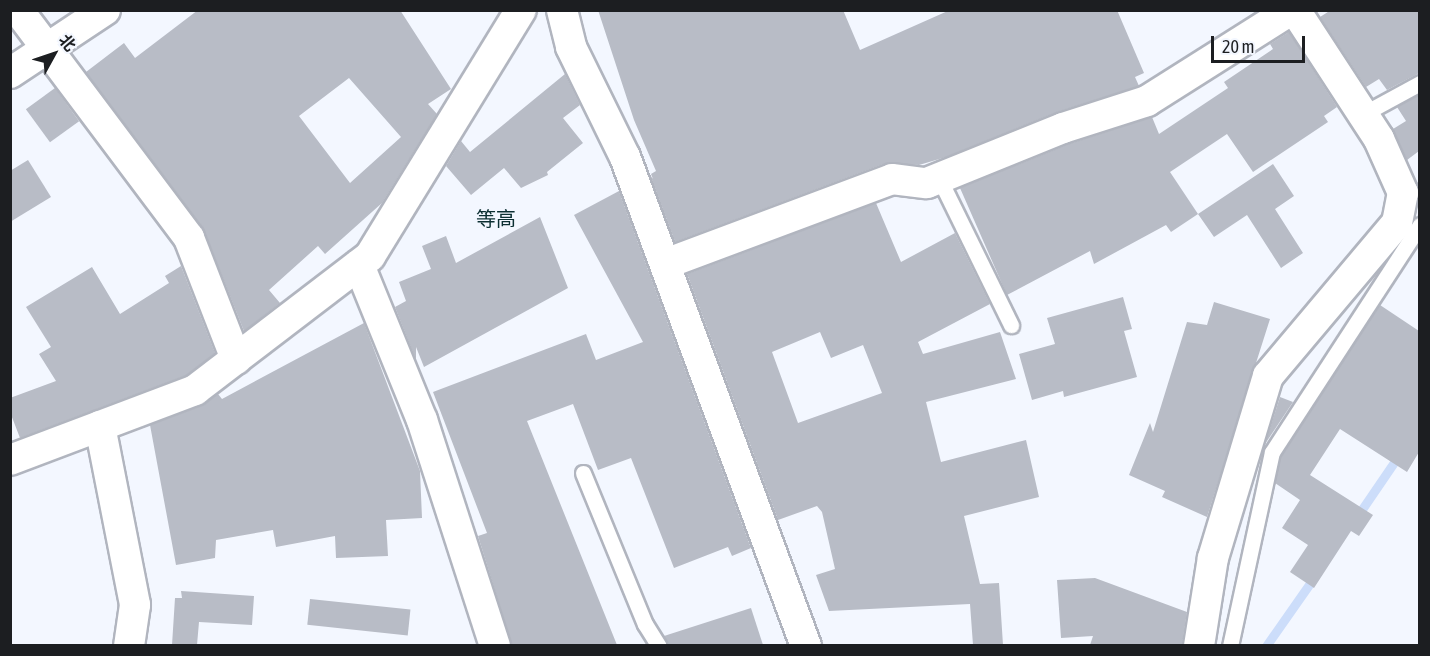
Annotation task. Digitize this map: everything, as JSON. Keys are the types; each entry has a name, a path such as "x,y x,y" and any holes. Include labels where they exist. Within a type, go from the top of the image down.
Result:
{"street":[{"path":"18,10 189,238 236,359"},
{"path":"10,73 105,10"},
{"path":"10,460 195,390 370,256 521,10"},
{"path":"562,10 571,47 625,157 806,645"},
{"path":"665,264 892,178 927,183 1063,128 1147,101 1293,10 1379,139 1411,198 1397,223 1268,376 1213,558 1198,645"},
{"path":"358,265 422,420 495,645"},
{"path":"100,426 135,605 129,645"}],"lane":[{"path":"1363,114 1419,83"},
{"path":"939,178 1011,325"},
{"path":"1230,645 1272,452 1419,225"},
{"path":"583,473 645,624 659,645"}],"building":[{"path":"198,10 400,10 451,89 428,104 437,114 382,203 325,254 318,246 269,290 280,303 244,331 203,228 86,72 124,43 135,58","holes":["349,78 401,137 350,183 299,116"]},
{"path":"598,10 843,10 860,50 950,10 1117,10 1144,73 1135,77 1139,86 1057,112 946,157 919,165 886,163 675,242 650,175 653,179 651,174 656,171 634,120"},
{"path":"1331,10 1419,10 1419,73 1387,90 1379,79 1366,87 1320,17"},
{"path":"1289,32 1337,107 1324,116 1328,122 1253,172 1227,134 1170,172 1198,214 1171,232 1166,225 1094,264 1090,251 1007,295 960,188 1069,144 1152,117 1159,134 1228,88 1224,82 1273,49 1270,44"},
{"path":"565,74 580,105 563,118 583,143 547,172 548,175 521,188 504,168 471,195 446,166 461,141 470,152"},
{"path":"55,88 79,121 50,142 26,109"},
{"path":"1419,94 1419,151 1407,160 1393,129 1406,121 1397,107"},
{"path":"28,160 51,197 10,222 10,171"},
{"path":"1273,164 1294,196 1275,209 1303,253 1281,268 1247,215 1214,237 1198,214"},
{"path":"619,191 751,548 732,556 728,547 674,568 631,458 598,470 573,404 527,421 617,645 512,645 478,536 487,533 433,392 586,334 596,360 643,342 574,215"},
{"path":"876,203 901,262 955,233 990,304 918,342 923,354 1000,332 1016,379 926,402 941,462 1026,440 1039,497 964,516 980,584 999,583 1003,645 973,645 970,604 829,611 816,575 835,569 822,512 817,506 778,520 687,274","holes":["820,332 831,358 863,345 882,393 798,423 772,352"]},
{"path":"540,217 568,288 424,367 416,347 416,360 395,307 406,301 399,282 431,269 422,246 446,236 456,263"},
{"path":"181,266 215,353 187,375 20,438 10,412 10,398 56,381 39,354 51,347 26,307 92,267 120,314 169,283 165,276"},
{"path":"1123,297 1132,329 1124,331 1137,377 1064,397 1063,391 1032,400 1019,354 1055,344 1047,318"},
{"path":"1214,302 1270,319 1207,517 1162,497 1165,491 1129,475 1150,423 1153,432 1187,322 1207,325"},
{"path":"1380,305 1419,331 1419,452 1407,472 1340,429 1310,475 1373,515 1359,536 1351,531 1314,588 1290,572 1308,545 1282,528 1300,500 1275,483 1281,456"},
{"path":"364,323 420,471 422,518 386,520 388,556 336,558 335,536 276,547 273,530 216,540 215,558 176,565 150,425 201,406 218,394 222,399"},
{"path":"1280,397 1293,402 1265,444"},
{"path":"1095,578 1187,612 1182,645 1090,645 1093,636 1061,638 1057,580"},
{"path":"181,591 254,596 252,625 199,622 197,645 172,645 175,598 182,598"},
{"path":"310,599 410,610 408,635 307,625"},
{"path":"751,608 763,645 669,645 664,636"}],"waterway":[{"path":"1356,518 1399,455"},
{"path":"1266,646 1315,576"}],"district":[{"name":"等高","path":"496,218"}]}
